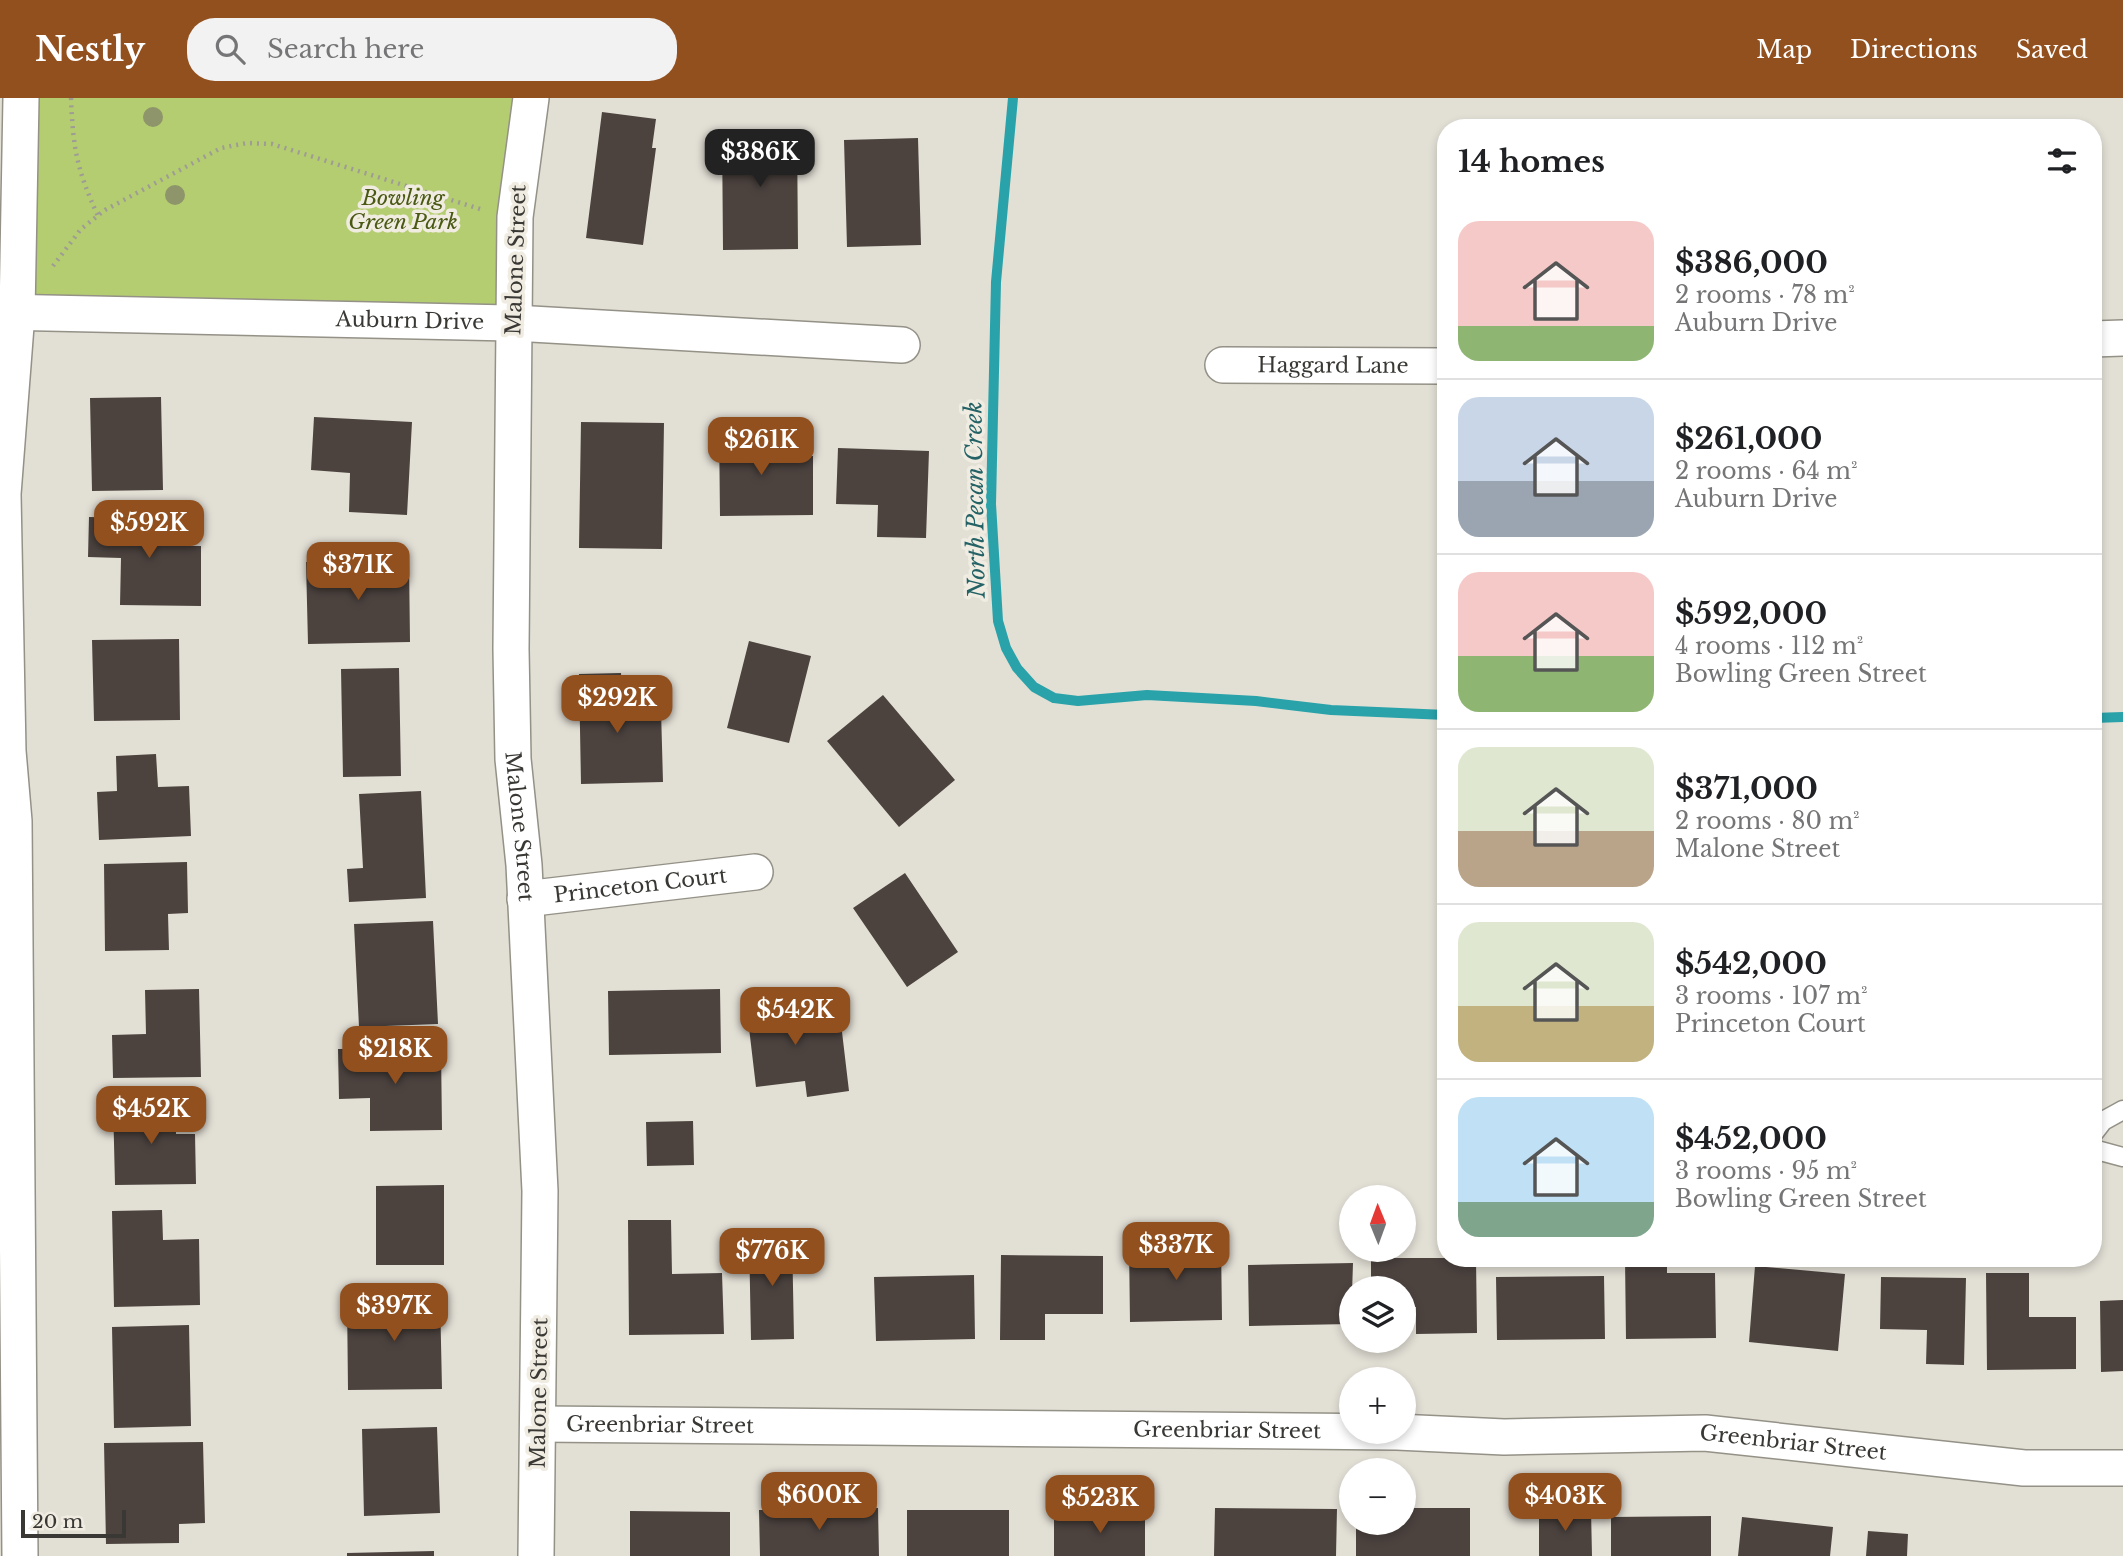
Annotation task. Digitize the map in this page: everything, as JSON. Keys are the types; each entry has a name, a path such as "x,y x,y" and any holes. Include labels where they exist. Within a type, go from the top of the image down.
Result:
{"street":[{"path":"20,1556 3,494 8,312 21,98"},
{"name":"Malone Street","path":"531,98 515,217 513,760 525,899 540,1191 536,1556"},
{"name":"Auburn Drive","path":"8,312 514,323 902,345"},
{"path":"2102,339 2123,338"},
{"name":"Haggard Lane","path":"1223,365 1437,366"},
{"name":"Princeton Court","path":"525,899 755,872"},
{"name":"Greenbriar Street","path":"539,1424 1396,1432 1504,1437 1705,1433 2024,1468 2123,1468"}],"lane":[{"path":"2102,1123 2123,1110"},
{"path":"2102,1151 2123,1157"}],"path":[{"path":"71,98 73,139 79,175 98,216 221,148 247,143 272,145 453,203 515,217"}],"green space":[{"name":"Bowling Green Park","path":"19,98 531,98 514,323 17,313"}],"building":[{"path":"602,112 656,119 652,148 656,148 643,245 586,238"},
{"path":"722,129 797,129 798,249 723,250"},
{"path":"918,138 921,245 847,247 844,140"},
{"path":"161,397 163,490 92,491 90,398"},
{"path":"314,417 412,422 407,515 349,512 350,473 311,470"},
{"path":"581,422 664,423 662,549 579,548"},
{"path":"758,423 759,457 813,456 813,515 720,516 719,424"},
{"path":"838,448 929,451 926,538 877,537 878,505 836,504"},
{"path":"89,517 177,519 176,546 201,546 201,606 120,605 121,558 88,557"},
{"path":"409,560 410,642 308,644 306,562"},
{"path":"179,639 180,720 94,721 92,640"},
{"path":"749,641 811,656 789,743 727,728"},
{"path":"399,668 401,776 343,777 341,669"},
{"path":"621,673 623,711 661,710 663,782 581,784 579,674"},
{"path":"883,695 955,780 899,827 827,741"},
{"path":"156,754 158,787 189,786 191,836 99,840 97,792 117,791 116,756"},
{"path":"421,791 426,898 349,902 347,869 363,868 359,794"},
{"path":"187,862 188,913 168,914 169,950 105,951 104,864"},
{"path":"905,873 958,952 907,987 853,908"},
{"path":"433,921 438,1024 359,1027 354,924"},
{"path":"199,989 201,1077 113,1078 112,1035 146,1034 145,990"},
{"path":"720,989 721,1053 609,1055 608,991"},
{"path":"786,990 790,1021 840,1015 849,1091 807,1097 805,1081 756,1087 745,994"},
{"path":"441,1048 442,1130 370,1131 370,1098 339,1099 338,1049"},
{"path":"175,1101 176,1134 195,1134 196,1184 115,1185 113,1102"},
{"path":"693,1121 694,1165 647,1166 646,1122"},
{"path":"444,1185 444,1265 376,1265 376,1186"},
{"path":"162,1210 163,1240 199,1239 200,1305 114,1307 112,1211"},
{"path":"628,1220 671,1220 672,1274 722,1273 724,1334 629,1335"},
{"path":"792,1235 794,1339 751,1340 749,1236"},
{"path":"1221,1242 1222,1320 1130,1322 1129,1244"},
{"path":"1001,1255 1103,1256 1103,1314 1045,1314 1045,1340 1000,1340"},
{"path":"1416,1258 1437,1258 1437,1267 1476,1267 1477,1333 1416,1334 1416,1276 1371,1276 1371,1262 1416,1262"},
{"path":"1353,1263 1353,1276 1339,1276 1339,1324 1249,1326 1248,1265"},
{"path":"1625,1267 1667,1267 1667,1273 1715,1273 1716,1338 1626,1339"},
{"path":"1755,1267 1845,1274 1838,1351 1749,1342"},
{"path":"1986,1273 2029,1273 2029,1317 2076,1317 2076,1369 1987,1370"},
{"path":"974,1275 975,1339 876,1341 874,1277"},
{"path":"1604,1276 1605,1339 1497,1340 1496,1277"},
{"path":"1881,1277 1966,1278 1964,1365 1926,1364 1927,1330 1880,1329"},
{"path":"440,1296 442,1389 348,1390 347,1298"},
{"path":"2123,1300 2123,1371 2101,1372 2100,1301"},
{"path":"189,1325 191,1426 114,1428 112,1327"},
{"path":"437,1427 440,1513 364,1516 362,1429"},
{"path":"203,1442 205,1523 179,1524 179,1543 106,1544 104,1443"},
{"path":"878,1508 879,1556 760,1556 759,1510"},
{"path":"1215,1508 1337,1509 1336,1556 1214,1556"},
{"path":"1416,1508 1470,1508 1470,1556 1356,1556 1356,1535 1416,1535"},
{"path":"1539,1509 1591,1509 1592,1556 1539,1556"},
{"path":"907,1510 1009,1510 1009,1556 907,1556"},
{"path":"630,1511 730,1512 730,1556 630,1556"},
{"path":"1054,1514 1145,1514 1145,1556 1054,1556"},
{"path":"1711,1516 1711,1556 1611,1556 1611,1517"},
{"path":"1742,1517 1833,1527 1830,1556 1738,1556"},
{"path":"1868,1531 1908,1534 1907,1556 1866,1556"},
{"path":"434,1551 434,1556 347,1556 347,1553"}],"waterway":[{"name":"North Pecan Creek","path":"1013,98 996,282 991,504 998,621 1006,648 1017,668 1034,687 1054,698 1078,701 1147,695 1256,701 1331,710 1437,715"},
{"name":"North Pecan Creek","path":"2102,718 2123,717"}]}
